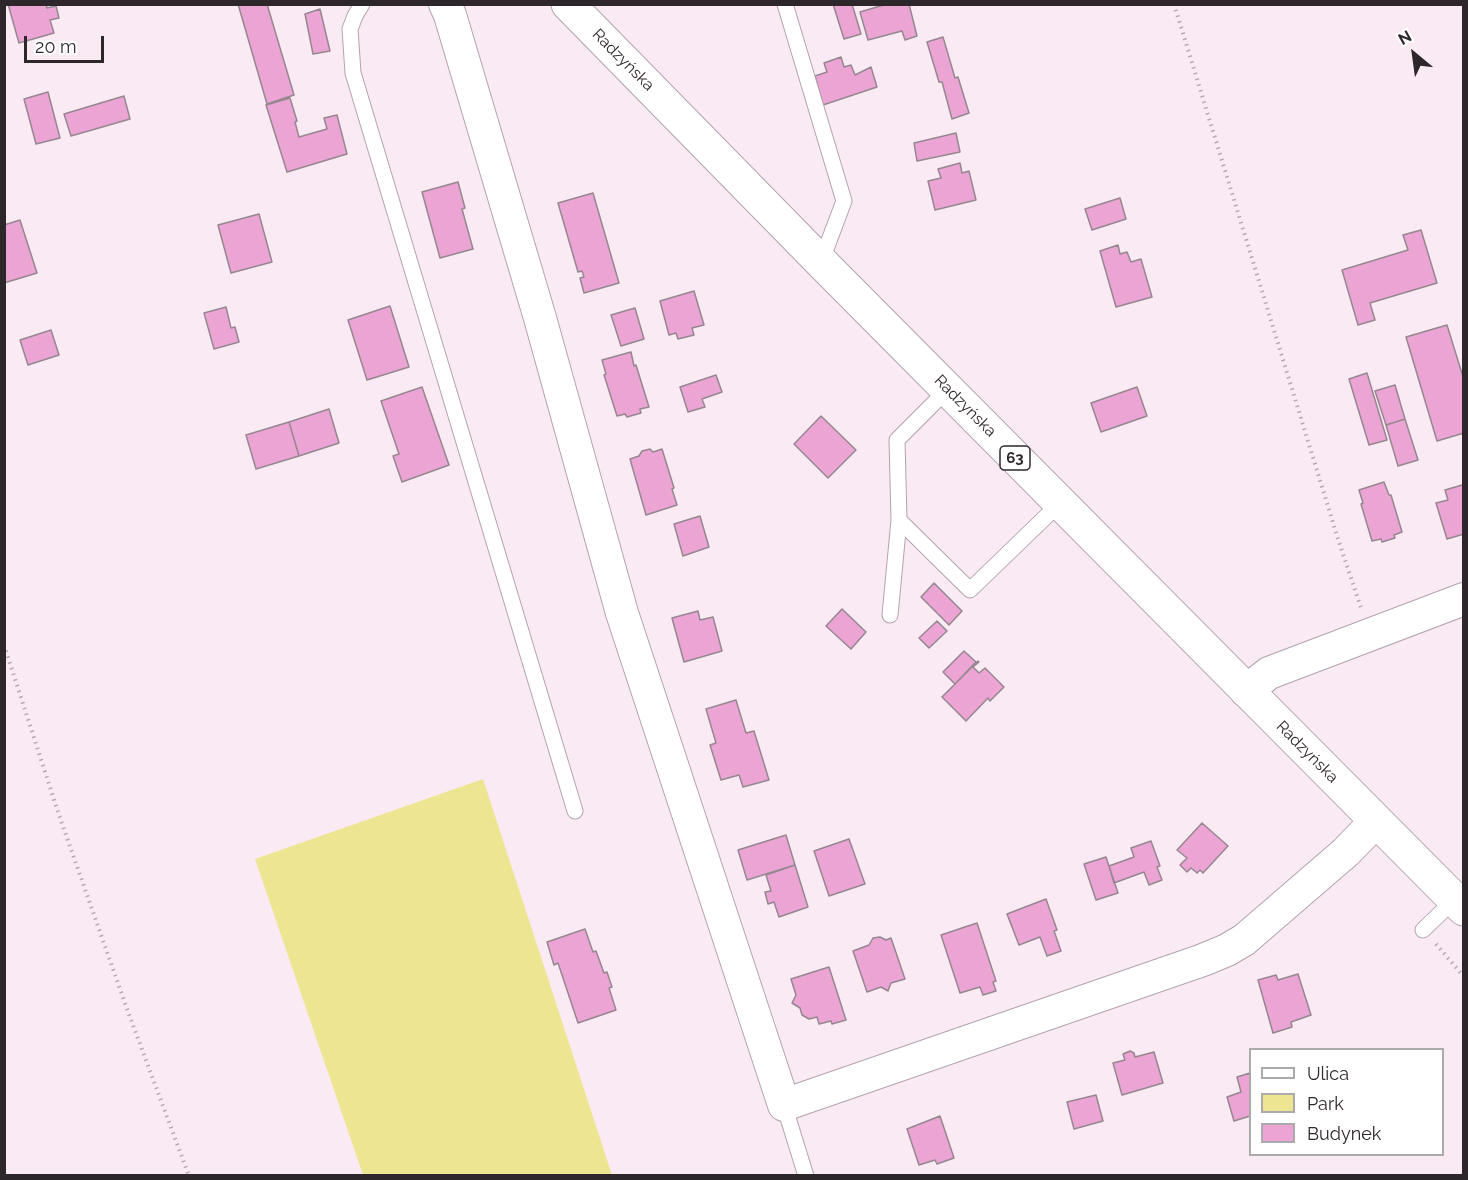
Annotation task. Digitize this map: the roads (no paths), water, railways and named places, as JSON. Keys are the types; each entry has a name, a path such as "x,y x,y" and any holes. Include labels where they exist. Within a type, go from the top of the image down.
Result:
{"main road":[{"name":"Radzyńska","path":"568,4 1459,905"}],"street":[{"path":"445,4 540,318 622,613 784,1105 1227,950 1253,932 1346,852 1376,821"},
{"path":"1246,692 1269,673 1464,598"}],"lane":[{"path":"362,4 350,29 353,73 575,811"},
{"path":"785,4 844,201 821,262"},
{"path":"890,615 899,520 897,440 948,389"},
{"path":"899,520 970,590 1060,503"},
{"path":"1424,930 1459,905"},
{"path":"784,1105 806,1176"}]}
